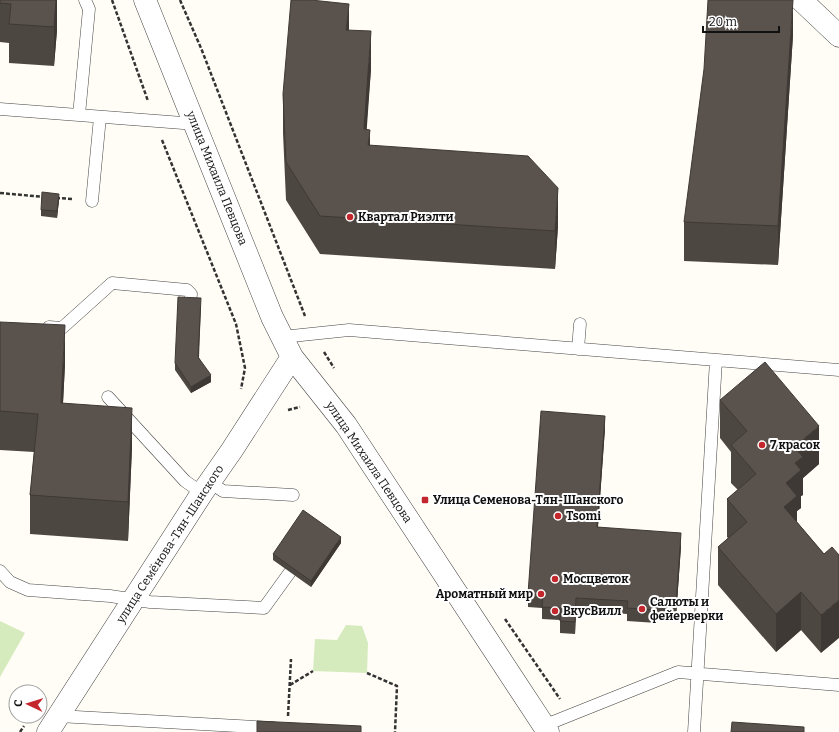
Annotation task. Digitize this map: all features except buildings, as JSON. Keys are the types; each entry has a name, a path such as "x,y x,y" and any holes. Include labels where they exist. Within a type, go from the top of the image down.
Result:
{"street":[{"name":"улица Михаила Певцова","path":"145,0 196,124 272,317 292,356 346,424 546,729"},
{"path":"801,0 839,36"},
{"name":"улица Семёнова-Тян-Шанского","path":"53,724 292,356"}],"lane":[{"path":"79,115 89,9 86,0"},
{"path":"0,109 196,124"},
{"path":"92,201 100,117"},
{"path":"39,326 62,328 112,283 187,290 191,294 190,304"},
{"path":"578,349 580,324"},
{"path":"282,337 349,330 839,370"},
{"path":"694,732 716,360"},
{"path":"108,397 185,481 205,488 223,491 293,494"},
{"path":"0,571 10,582 28,590 110,596 150,602 264,608 290,572"},
{"path":"546,729 571,715 678,672 839,685"},
{"path":"53,724 288,728"}],"path":[{"path":"112,0 155,120 236,324 245,368 240,396"},
{"path":"180,0 201,48 312,334 338,374"},
{"path":"0,193 46,197"},
{"path":"54,198 92,201"},
{"path":"503,617 571,715"},
{"path":"288,728 291,659"},
{"path":"290,685 313,671"},
{"path":"367,673 397,686 395,732"}],"green space":[{"path":"0,621 25,633 0,677"},
{"path":"346,625 362,626 368,643 367,673 313,671 315,639 337,640"}],"place":[{"name":"Квартал Риэлти","path":"350,217"},
{"name":"7 красок","path":"762,445"},
{"name":"Улица Семенова-Тян-Шанского","path":"425,500"},
{"name":"Tsomi","path":"558,516"},
{"name":"Мосцветок","path":"555,579"},
{"name":"Ароматный мир","path":"541,594"},
{"name":"Салюты и фейерверки","path":"642,609"},
{"name":"ВкусВилл","path":"555,611"}]}
